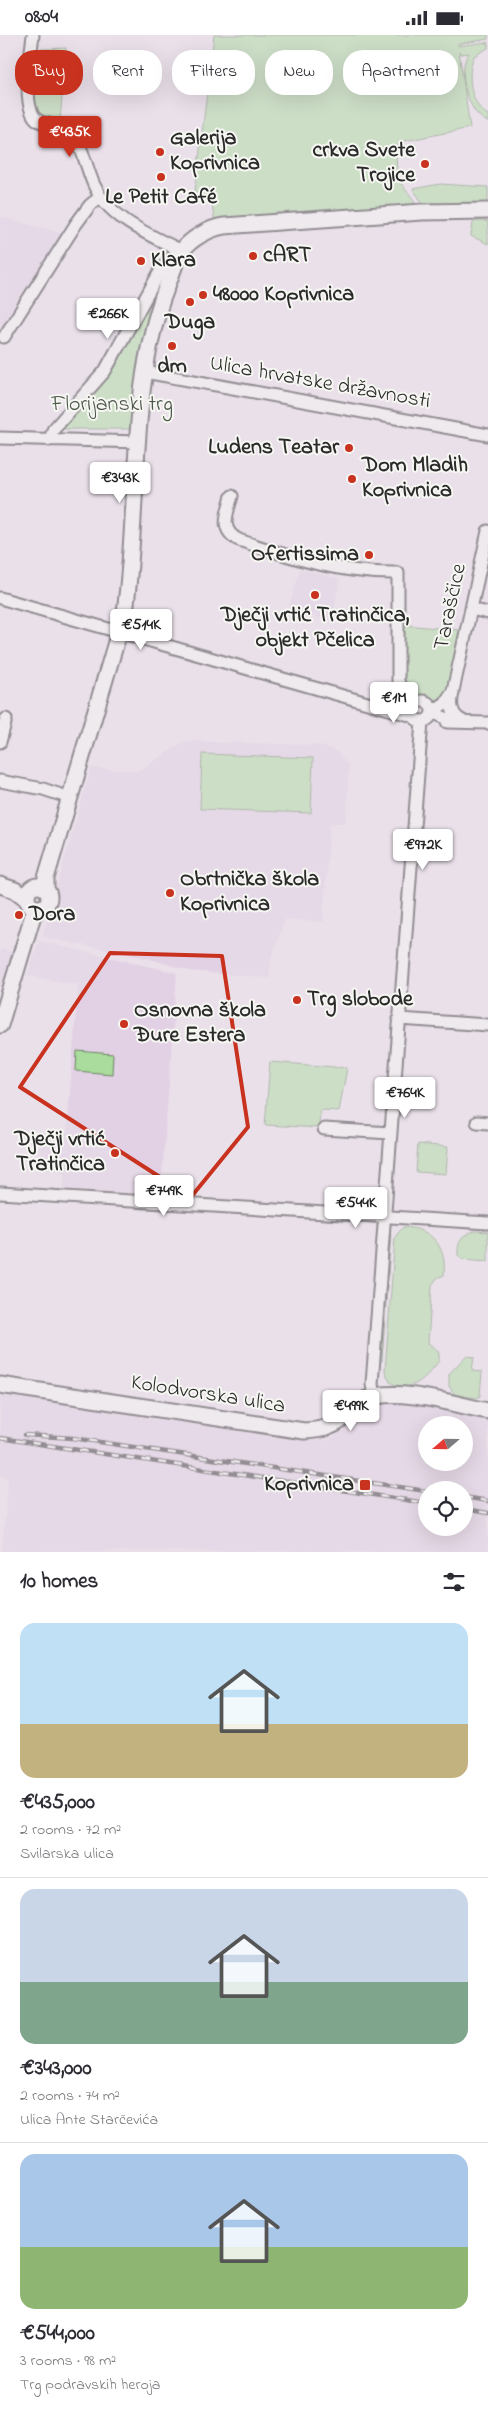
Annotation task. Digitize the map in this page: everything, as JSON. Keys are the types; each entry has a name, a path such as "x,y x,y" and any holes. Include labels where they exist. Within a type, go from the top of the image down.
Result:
{"main road":[{"path":"0,1025 34,896 70,798 120,632 131,568 144,371 158,309 182,251 203,234 218,227 422,212 488,211"},
{"path":"0,885 34,896"},
{"name":"Kolodvorska ulica","path":"0,1385 304,1431 322,1430 334,1425 360,1402 391,1394 488,1411"}],"street":[{"path":"33,35 29,110 37,120 56,124 72,131 100,197 133,225 182,251 162,268 105,371 52,431 50,440"},
{"path":"4,337 76,224 90,205 100,197"},
{"path":"142,307 147,305 158,309"},
{"name":"Ulica hrvatske državnosti","path":"144,371 488,435"},
{"path":"0,438 139,442"},
{"path":"232,496 224,526 228,533 239,540 334,569 398,573 398,685 387,701 379,706"},
{"name":"Taraščice","path":"453,691 488,531"},
{"path":"0,598 379,706 421,711 459,722 488,723"},
{"path":"471,609 488,613"},
{"path":"374,1397 372,1384 421,711 411,697 398,685"},
{"path":"421,711 445,703 453,691"},
{"path":"453,691 452,707 459,722"},
{"path":"0,742 6,719"},
{"path":"0,781 70,798"},
{"path":"399,1019 488,1025"},
{"path":"324,1129 391,1133"},
{"path":"0,1193 488,1223"}],"highlighted area":[{"path":"110,953 222,956 248,1127 191,1197 20,1087"}],"shaded area":[{"path":"0,217 62,233 0,329"},
{"name":"Dječji vrtić Tratinčica, objekt Pčelica","path":"300,569 340,579 332,621 288,611"},
{"path":"185,741 319,745 336,751 349,766 346,823 330,823 323,922 285,919 271,959 269,978 190,971 147,958 42,937 91,768 138,771"},
{"path":"39,941 177,973 161,1190 158,1195 64,1189 65,1172 38,1168 42,1133 67,1133 78,985 27,975"},
{"path":"0,949 12,952 0,999"},
{"path":"0,1390 327,1440 335,1436 360,1411 370,1404 383,1400 403,1402 469,1416 418,1416 418,1471 473,1471 473,1417 488,1420 488,1552 2,1551 8,1478 0,1475"}],"green space":[{"path":"214,35 488,35 488,39 458,44 458,46 488,42 488,48 474,56 470,80 471,89 477,104 488,115 488,122 474,110 469,101 464,80 464,70 465,61 469,53 460,54 459,52 470,128 399,142 396,161 399,179 417,207 215,224 212,204 195,191 207,95 255,95 255,50 212,50"},
{"path":"66,48 66,50 37,49"},
{"path":"33,95 62,95 60,121 41,116 34,103"},
{"path":"440,184 488,187 488,203 424,205 413,189"},
{"path":"473,222 488,222 488,244 471,236"},
{"name":"Florijanski trg","path":"146,309 152,311 134,429 61,429"},
{"path":"403,625 461,630 451,680 441,695 433,701 429,697 418,698 406,682 401,664"},
{"path":"202,754 313,758 311,813 200,809"},
{"path":"77,1051 113,1054 112,1074 76,1071"},
{"path":"270,1062 347,1068 339,1111 320,1110 319,1125 322,1128 265,1125"},
{"path":"418,1144 448,1147 446,1174 416,1172"},
{"path":"403,1227 413,1228 430,1235 440,1248 444,1265 444,1275 437,1278 432,1285 428,1343 438,1352 439,1361 424,1378 412,1385 405,1386 390,1382 385,1371 395,1237"},
{"path":"475,1231 488,1232 488,1261 463,1259 458,1255 458,1246 461,1240"},
{"path":"388,1233 391,1233 382,1361 379,1361"},
{"path":"466,1356 474,1357 472,1371 482,1372 480,1396 477,1398 455,1395 449,1386 449,1374"}],"railway":[{"path":"25,1435 73,1438 418,1490"},
{"path":"0,1438 418,1502"},
{"path":"473,1498 488,1501"},
{"path":"473,1510 488,1513"}],"place":[{"name":"Galerija Koprivnica","path":"160,152"},
{"name":"crkva Svete Trojice","path":"425,164"},
{"name":"Le Petit Café","path":"161,177"},
{"name":"cART","path":"253,256"},
{"name":"Klara","path":"141,261"},
{"name":"48000 Koprivnica","path":"203,295"},
{"name":"Duga","path":"190,302"},
{"name":"dm","path":"172,346"},
{"name":"Ludens Teatar","path":"349,448"},
{"name":"Dom Mladih Koprivnica","path":"352,479"},
{"name":"Ofertissima","path":"369,555"},
{"name":"Dječji vrtić Tratinčica, objekt Pčelica","path":"315,595"},
{"name":"Obrtnička škola Koprivnica","path":"170,893"},
{"name":"Dora","path":"19,915"},
{"name":"Trg slobode","path":"297,1000"},
{"name":"Osnovna škola Đure Estera","path":"124,1024"},
{"name":"Dječji vrtić Tratinčica","path":"115,1153"},
{"name":"Koprivnica","path":"365,1485"}]}
